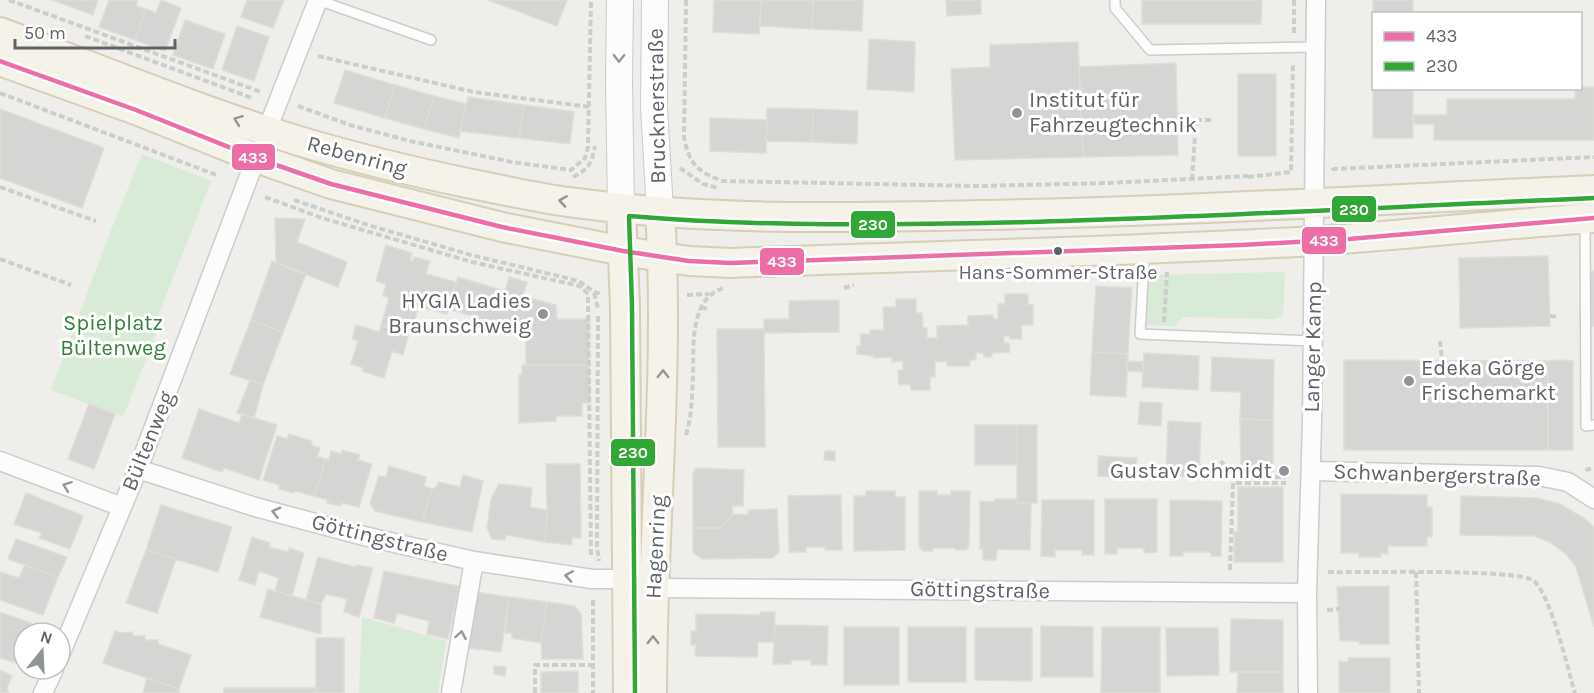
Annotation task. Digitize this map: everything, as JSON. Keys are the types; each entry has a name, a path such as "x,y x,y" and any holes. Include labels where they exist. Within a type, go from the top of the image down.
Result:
{"main road":[{"name":"Brucknerstraße","path":"620,0 621,208"},
{"name":"Brucknerstraße","path":"655,0 654,107 660,212"},
{"name":"Rebenring","path":"0,32 267,130 394,168 560,201 660,212"},
{"name":"Rebenring","path":"0,61 331,184 502,227 663,258"},
{"path":"660,212 796,217 1144,211 1594,190"},
{"name":"Hagenring","path":"621,208 628,693"},
{"name":"Hagenring","path":"652,693 627,582 662,433 664,295 660,212"},
{"path":"663,258 731,263 1060,252 1447,232 1589,219"}],"street":[{"path":"267,130 318,0"},
{"name":"Langer Kamp","path":"1308,693 1307,593 1311,471 1316,0"},
{"name":"Bültenweg","path":"72,626 138,469 256,158"},
{"path":"0,461 122,507"},
{"name":"Göttingstraße","path":"138,469 255,507 364,536 474,561 627,582 1307,593"},
{"name":"Schwanbergerstraße","path":"1311,471 1539,476 1568,482 1594,499"},
{"path":"451,693 474,561"}],"lane":[{"path":"318,0 431,40"},
{"path":"1115,0 1115,8 1150,50 1315,47"},
{"path":"1589,219 1586,426 1594,425"},
{"path":"1144,263 1140,334 1312,341"}],"path":[{"path":"9,0 262,92"},
{"path":"298,106 350,125 410,141 512,162 571,170 585,158 588,147 591,0"},
{"path":"686,0 684,137 687,154 706,175 722,181 977,186 1192,179 1291,172 1294,0"},
{"path":"318,56 474,92 590,107"},
{"path":"164,65 167,57"},
{"path":"213,82 215,75"},
{"path":"0,93 219,176"},
{"path":"1192,187 1196,120"},
{"path":"1178,121 1212,120"},
{"path":"588,147 595,148"},
{"path":"679,153 687,154"},
{"path":"1333,169 1594,157"},
{"path":"572,177 591,164"},
{"path":"1376,166 1376,175"},
{"path":"560,170 561,176"},
{"path":"688,172 703,184 720,189"},
{"path":"1248,176 1248,184"},
{"path":"732,181 732,190"},
{"path":"0,187 96,221"},
{"path":"265,197 322,218 472,262 579,281 594,292 598,306 597,546 627,582"},
{"path":"287,197 368,225 558,278 580,286 588,294 591,558"},
{"path":"0,260 71,285"},
{"path":"1163,334 1167,268"},
{"path":"710,294 717,290"},
{"path":"589,305 598,306"},
{"path":"702,306 707,309"},
{"path":"1550,316 1559,316"},
{"path":"1440,341 1442,360"},
{"path":"1221,461 1233,478 1286,477"},
{"path":"1230,570 1233,483 1287,483"},
{"path":"591,486 597,486"},
{"path":"591,546 606,546"},
{"path":"1328,572 1516,574 1533,579 1546,599 1575,693"},
{"path":"1416,572 1419,693"},
{"path":"593,600 593,693"},
{"path":"1327,610 1340,609"},
{"path":"535,693 535,665 593,665"}],"green space":[{"name":"Spielplatz Bültenweg","path":"142,154 211,181 153,329 157,332 123,417 51,390"},
{"path":"1285,272 1283,316 1275,319 1183,317 1175,326 1146,325 1149,275"},
{"path":"362,617 446,641 438,693 359,693"}],"building":[{"path":"52,0 98,0 93,15"},
{"path":"109,0 138,0 136,6 146,9 135,40 99,27"},
{"path":"161,0 181,8 165,51 135,40 146,9 156,13"},
{"path":"247,0 284,0 273,28 241,17"},
{"path":"488,0 567,0 557,26"},
{"path":"714,0 761,0 759,34 713,32"},
{"path":"761,0 813,0 812,29 760,26"},
{"path":"813,0 863,0 862,31 812,29"},
{"path":"946,0 981,0 981,14 947,16"},
{"path":"1142,0 1262,0 1261,24 1142,24"},
{"path":"1373,0 1413,0 1413,12 1373,12"},
{"path":"185,20 225,34 213,69 173,55"},
{"path":"237,26 269,37 254,81 222,70"},
{"path":"869,39 915,42 914,92 867,89"},
{"name":"Institut für Fahrzeugtechnik","path":"1078,42 1083,157 955,160 951,69 990,67 990,45"},
{"path":"1176,63 1178,155 1083,157 1079,67"},
{"path":"345,70 395,85 385,118 334,103"},
{"path":"1238,74 1276,74 1276,156 1238,156"},
{"path":"395,85 434,96 424,129 385,118"},
{"path":"1582,87 1594,87 1594,140 1434,140 1434,124 1414,124 1414,115 1447,115 1447,99 1575,99 1575,90 1582,90"},
{"path":"1373,90 1413,90 1413,138 1373,138"},
{"path":"434,96 466,104 459,138 424,129"},
{"path":"468,97 524,105 519,138 460,131"},
{"path":"524,105 574,112 570,144 519,138"},
{"path":"767,108 813,109 812,142 766,141"},
{"path":"0,109 104,148 82,208 0,178"},
{"path":"813,109 858,111 857,144 812,142"},
{"path":"710,118 767,120 766,153 710,151"},
{"path":"275,218 305,219 297,242 347,262 338,287 276,263"},
{"path":"386,245 412,253 410,260 413,261 414,257 430,261 426,274 456,282 447,314 415,306 414,311 417,312 411,334 381,325 389,298 383,296 386,284 376,281"},
{"path":"1548,256 1550,326 1460,328 1459,258"},
{"path":"272,261 306,274 283,332 251,320"},
{"path":"1589,271 1594,271 1594,326 1592,326"},
{"path":"458,277 505,291 509,277 527,282 523,296 556,305 557,319 589,319 589,365 526,365 526,332 448,309"},
{"path":"1096,286 1132,288 1128,354 1092,352"},
{"path":"1005,294 1028,294 1028,305 1033,304 1033,325 1021,325 1022,339 1010,339 1010,336 1004,336 1004,343 1009,343 1010,352 992,353 992,357 984,357 984,353 976,353 976,360 970,360 970,366 947,366 947,361 935,362 935,377 930,377 930,390 911,390 910,384 899,385 898,370 903,370 903,361 892,362 892,357 874,358 874,356 857,354 857,346 861,346 860,334 870,334 870,330 884,330 883,307 896,307 896,299 916,299 916,313 922,313 923,328 927,328 927,338 937,338 937,326 968,325 968,316 993,315 993,319 998,319 998,304 1005,304"},
{"path":"839,300 839,332 764,333 764,319 789,319 789,301"},
{"path":"251,320 283,332 263,385 230,374"},
{"path":"356,325 379,332 381,325 409,333 403,355 392,351 384,378 362,371 363,368 351,364 358,341 352,339"},
{"path":"717,329 764,329 765,447 718,447"},
{"path":"1092,352 1128,354 1126,397 1090,395"},
{"path":"1144,353 1199,356 1198,390 1142,387"},
{"path":"1212,357 1274,360 1273,420 1240,419 1241,392 1211,391"},
{"path":"1344,360 1548,361 1548,450 1344,450"},
{"path":"1127,361 1143,362 1143,372 1127,371"},
{"path":"1548,361 1573,361 1573,450 1548,450"},
{"path":"522,365 589,365 590,403 582,403 582,416 556,416 556,421 519,423 519,375 522,375"},
{"path":"250,380 263,385 254,418 237,413"},
{"path":"1140,402 1162,403 1161,426 1138,424"},
{"path":"89,404 115,414 94,469 68,459"},
{"path":"199,409 239,423 242,414 277,425 259,480 224,468 222,472 182,458"},
{"path":"1240,419 1273,420 1273,471 1241,472"},
{"path":"1168,421 1201,423 1199,477 1166,475"},
{"path":"975,425 1017,425 1017,465 975,465"},
{"path":"1017,425 1037,425 1037,503 1017,503"},
{"path":"289,434 312,441 311,445 320,448 317,457 326,459 314,496 279,489 279,485 263,480 277,436 287,439"},
{"path":"342,450 360,455 358,460 372,464 359,507 342,503 341,506 327,503 328,500 314,496 326,459 329,460 331,451 341,454"},
{"path":"825,451 835,451 835,461 824,460"},
{"path":"1098,456 1137,458 1136,477 1098,476"},
{"path":"546,464 580,464 581,538 572,538 572,545 545,542"},
{"path":"389,466 426,477 424,486 432,489 422,522 375,511 370,503 379,476 386,477"},
{"path":"696,468 744,470 743,506 732,506 733,514 720,528 693,528 693,473"},
{"path":"463,475 483,481 472,532 422,522 432,489 438,482 460,487"},
{"path":"499,484 532,488 530,507 547,510 545,542 506,535 505,540 492,539 487,528 491,499"},
{"path":"1238,487 1283,487 1283,562 1234,562 1234,532 1238,532"},
{"path":"866,491 895,491 895,497 905,497 905,550 854,551 854,496 866,496"},
{"path":"919,491 937,491 937,495 951,495 951,491 970,491 969,546 966,550 933,548 933,551 923,551 919,546"},
{"path":"26,493 83,517 70,549 39,538 42,533 14,524"},
{"path":"1341,494 1427,495 1427,507 1432,507 1432,537 1427,537 1427,546 1388,546 1388,554 1381,553 1381,557 1359,557 1359,553 1341,553"},
{"path":"841,495 842,550 806,547 806,552 789,552 788,496"},
{"path":"1461,496 1537,498 1560,504 1584,518 1594,527 1594,627 1576,567 1566,554 1551,543 1535,536 1460,535"},
{"path":"995,499 1017,499 1017,503 1031,503 1030,550 997,549 996,560 983,560 983,549 980,549 980,501 995,502"},
{"path":"1105,499 1157,499 1157,552 1144,553 1144,548 1117,548 1117,554 1105,554"},
{"path":"1042,500 1094,500 1094,555 1082,555 1082,550 1055,550 1055,557 1041,556"},
{"path":"1170,500 1222,501 1221,556 1211,556 1211,552 1183,552 1183,556 1170,556"},
{"path":"161,505 232,527 218,572 146,550"},
{"path":"777,509 779,552 772,558 703,559 693,553 693,528 720,528 733,514 748,515 748,510"},
{"path":"252,537 270,543 269,547 288,552 289,548 304,553 292,596 275,591 279,578 259,571 255,585 239,580"},
{"path":"16,539 67,557 58,577 8,559"},
{"path":"146,550 176,559 157,613 126,603"},
{"path":"318,557 355,567 358,565 373,568 359,617 344,612 347,599 326,594 321,604 306,600"},
{"path":"25,565 58,577 43,615 0,600 0,572 19,578"},
{"path":"384,571 459,586 448,639 427,634 429,621 397,613 394,623 374,618"},
{"path":"1389,586 1389,644 1359,644 1359,641 1340,641 1337,587"},
{"path":"268,589 321,604 321,634 260,617"},
{"path":"475,592 509,597 501,652 468,648"},
{"path":"509,597 547,602 541,643 512,638 512,633 505,633"},
{"path":"547,602 575,606 581,614 583,659 542,659 541,643"},
{"path":"0,612 25,621 12,621 12,662 0,658"},
{"path":"761,612 775,612 774,642 758,642 757,657 695,656 696,645 691,645 691,631 696,631 696,614 760,615"},
{"path":"1231,619 1283,620 1283,672 1230,672"},
{"path":"775,625 828,626 827,665 811,665 811,660 791,660 791,664 773,664"},
{"path":"1041,626 1093,627 1093,677 1041,677"},
{"path":"844,627 899,627 899,685 844,685"},
{"path":"908,627 966,627 966,682 908,682"},
{"path":"1102,627 1160,627 1160,693 1101,693"},
{"path":"975,628 1032,628 1032,681 975,680"},
{"path":"1166,628 1218,628 1219,675 1167,676"},
{"path":"115,631 132,632 133,636 145,636 145,640 158,640 158,644 191,655 179,689 103,663"},
{"path":"316,638 344,638 344,693 316,693"},
{"path":"1348,658 1390,658 1390,693 1339,693 1339,661 1348,662"},
{"path":"494,666 506,667 505,676 494,674"},
{"path":"0,670 12,676 7,688 9,693 0,693"},
{"path":"578,671 578,693 541,693 541,672"},
{"path":"1238,672 1283,672 1283,693 1237,693"},
{"path":"147,678 179,689 179,693 143,693"},
{"path":"223,688 315,688 316,693 224,693"}],"transit line":[{"name":"433","path":"0,61 331,184 502,227 623,251 689,261 731,263 1241,245 1349,239 1594,218"},
{"name":"230","path":"635,693 632,306 629,216 778,224 977,223 1098,220 1594,198"}],"place":[{"name":"Institut für Fahrzeugtechnik","path":"1017,113"},
{"name":"Hans-Sommer-Straße","path":"1058,251"},
{"name":"HYGIA Ladies Braunschweig","path":"543,314"},
{"name":"Edeka Görge Frischemarkt","path":"1409,381"},
{"name":"Gustav Schmidt","path":"1284,471"}]}
